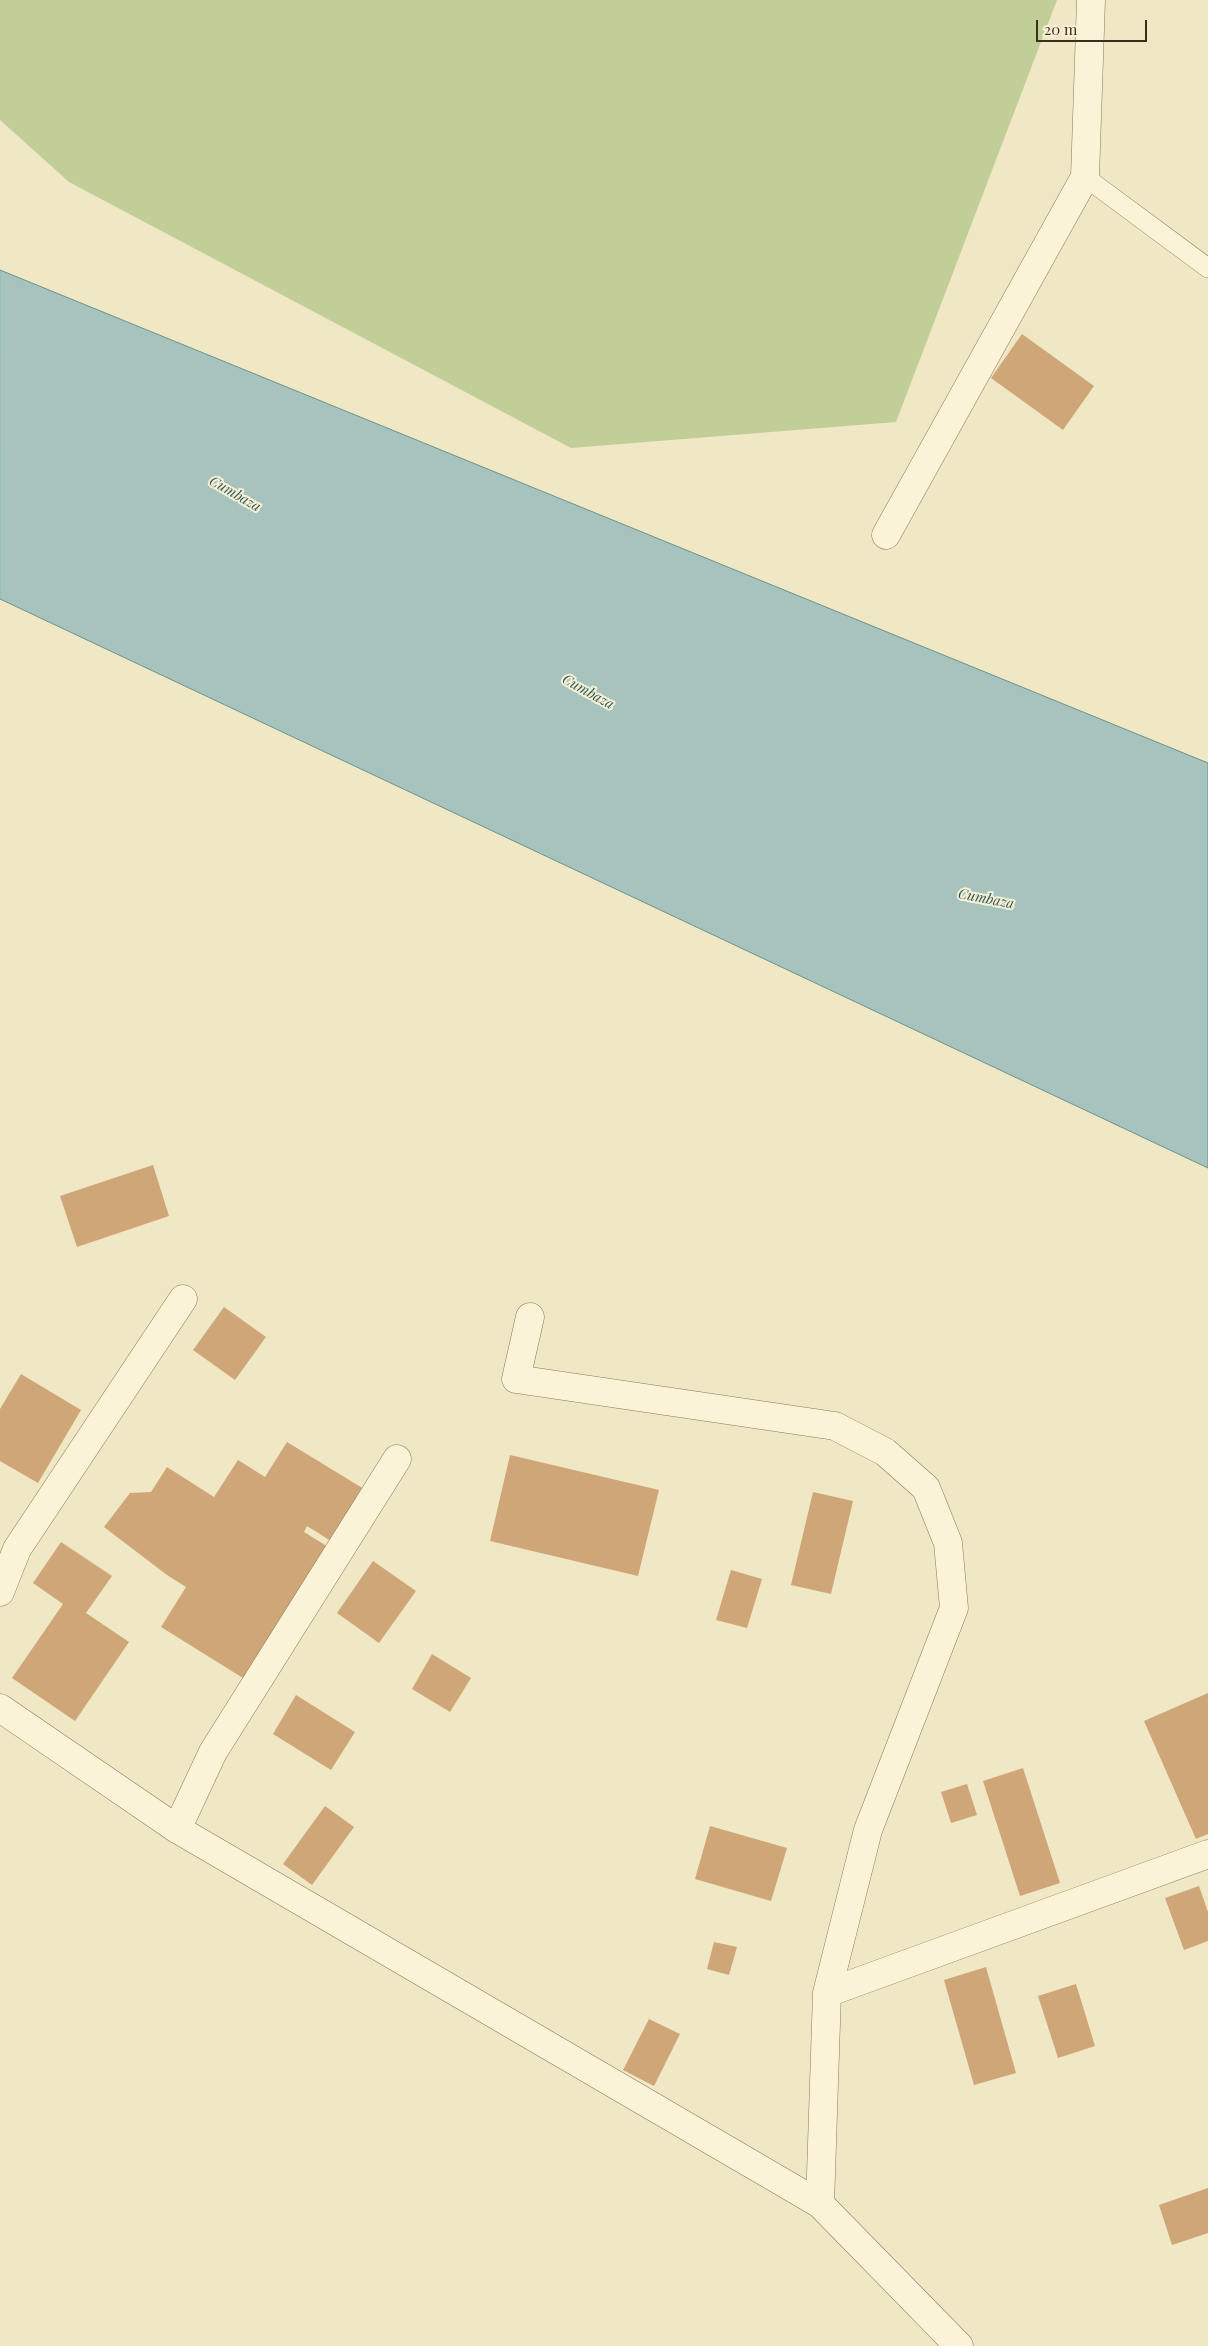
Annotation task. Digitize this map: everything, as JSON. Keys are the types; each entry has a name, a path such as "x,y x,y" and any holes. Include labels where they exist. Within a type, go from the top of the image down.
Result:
{"street":[{"path":"886,535 1085,177 1091,0"},
{"path":"0,1592 17,1549 183,1299"},
{"path":"530,1317 516,1379 835,1426 885,1452 926,1488 948,1543 954,1608 868,1830 827,1993 820,2204"},
{"path":"177,1829 213,1752 397,1459"},
{"path":"0,1708 177,1829 820,2204 959,2346"},
{"path":"827,1993 1208,1854"}],"lane":[{"path":"1085,177 1208,268"}],"green space":[{"path":"0,0 1057,0 896,422 571,448 69,182 0,120"}],"water":[{"name":"Cumbaza","path":"0,270 1208,763 1208,1168 0,599"}],"building":[{"path":"1022,334 1094,386 1063,430 991,378"},
{"path":"153,1165 169,1216 77,1247 60,1196"},
{"path":"224,1307 266,1337 235,1380 193,1350"},
{"path":"21,1374 81,1410 38,1483 0,1461 0,1409"},
{"path":"287,1442 364,1489 331,1541 307,1526 304,1532 333,1550 251,1683 161,1627 186,1587 167,1575 104,1527 130,1493 151,1492 167,1467 214,1497 238,1460 265,1477"},
{"path":"510,1455 659,1490 638,1576 490,1541"},
{"path":"813,1492 853,1501 831,1594 791,1585"},
{"path":"61,1542 112,1576 86,1613 129,1642 75,1721 12,1678 63,1604 33,1583"},
{"path":"373,1561 416,1591 379,1643 337,1613"},
{"path":"731,1570 762,1579 747,1628 716,1620"},
{"path":"432,1654 471,1678 450,1712 412,1689"},
{"path":"1208,1693 1208,1834 1196,1839 1144,1721"},
{"path":"296,1695 355,1732 331,1770 273,1734"},
{"path":"1023,1768 1060,1883 1020,1896 983,1781"},
{"path":"967,1784 977,1815 951,1823 941,1792"},
{"path":"325,1806 354,1827 312,1885 283,1864"},
{"path":"710,1826 787,1848 771,1901 695,1879"},
{"path":"1199,1886 1208,1912 1208,1941 1184,1950 1165,1898"},
{"path":"714,1942 737,1947 729,1975 707,1969"},
{"path":"986,1967 1016,2073 974,2085 944,1980"},
{"path":"1076,1984 1095,2046 1058,2058 1038,1996"},
{"path":"649,2019 680,2034 654,2086 623,2070"},
{"path":"1208,2188 1208,2233 1172,2245 1159,2205"}]}
